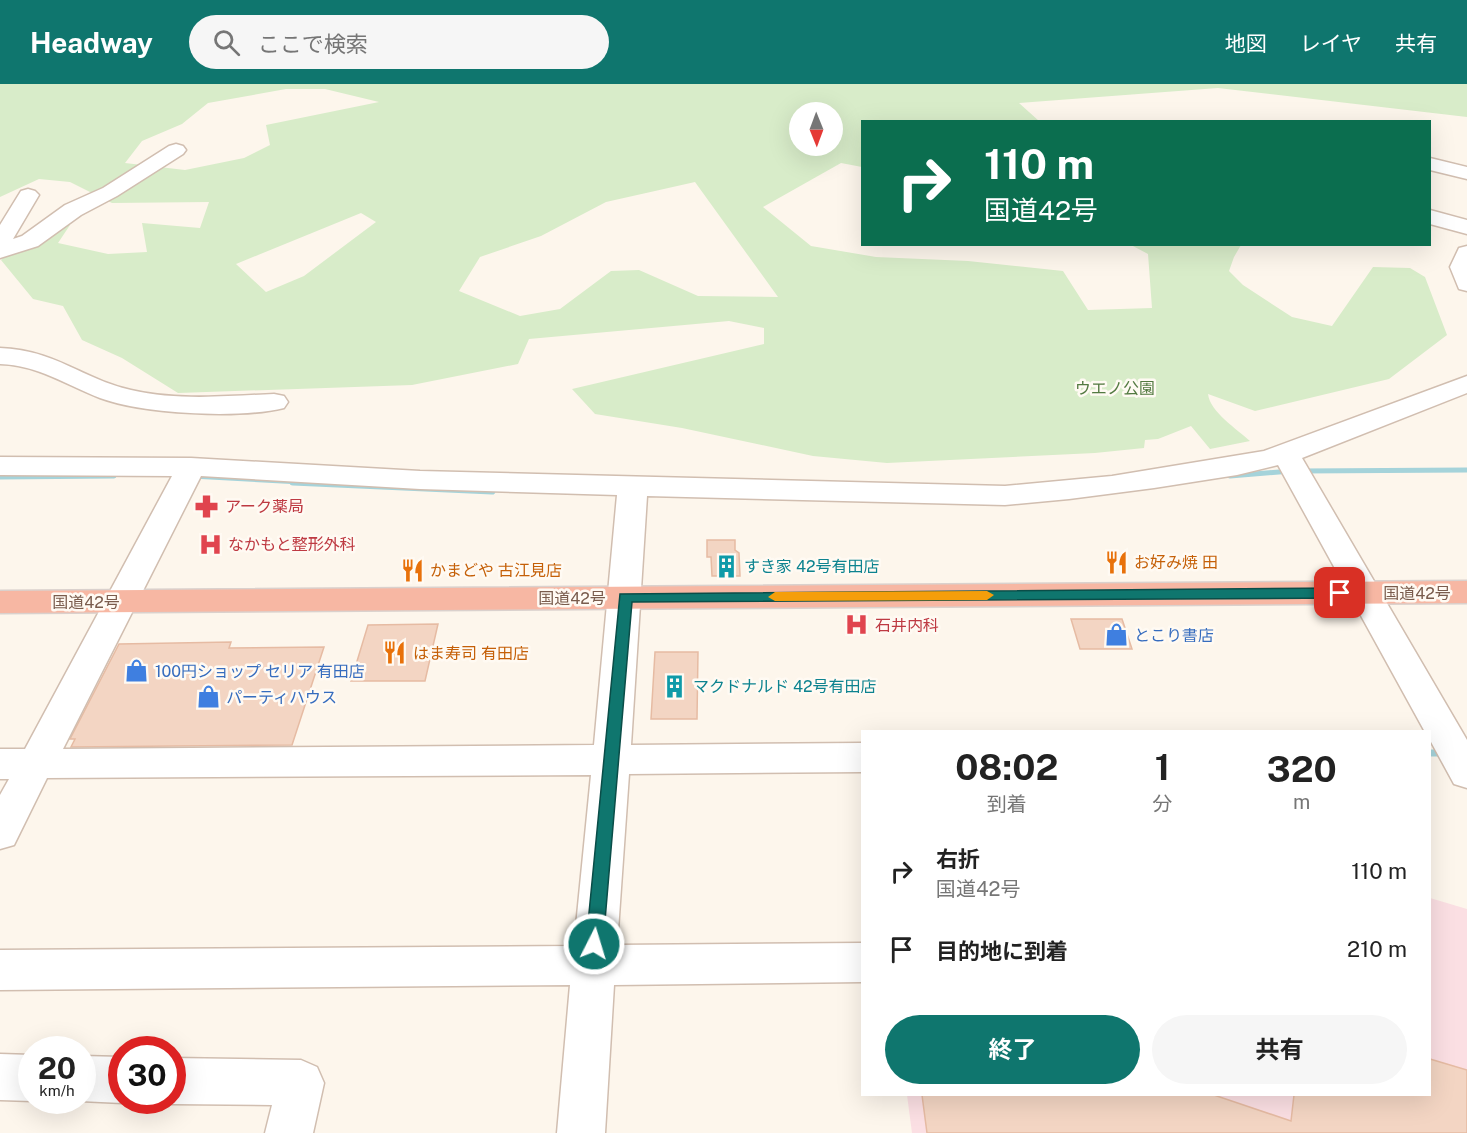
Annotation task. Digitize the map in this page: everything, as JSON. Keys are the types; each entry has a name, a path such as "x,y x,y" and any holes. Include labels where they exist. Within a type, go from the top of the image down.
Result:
{"highway":[{"name":"国道42号","path":"0,602 1467,592"}],"street":[{"path":"0,251 30,241 73,210 110,192 176,150"},
{"path":"1431,164 1467,173"},
{"path":"0,240 28,195"},
{"path":"1431,217 1467,228"},
{"path":"1467,253 1461,267 1467,284"},
{"path":"0,357 16,356 45,362 87,384 127,398 180,406 274,402"},
{"path":"0,466 191,467 401,479 1011,495 1099,486 1237,467 1286,454 1467,384"},
{"path":"1286,454 1363,593 1451,762"},
{"path":"0,833 18,764 122,601 191,467"},
{"path":"581,1133 592,966 612,760 633,485"},
{"path":"18,764 861,758"},
{"path":"0,970 861,963"},
{"path":"0,1077 18,1078"},
{"path":"186,1081 301,1083 289,1133"}],"shaded area":[{"path":"1431,898 1467,909 1467,1133 912,1133 907,1096 1431,1096"}],"green space":[{"name":"ウエノ公園","path":"0,84 1467,84 1467,117 1218,88 1019,103 1038,120 861,120 861,167 841,163 763,207 811,246 876,257 968,261 1063,271 1088,310 1152,308 1148,254 1133,246 1240,246 1229,271 1243,285 1292,317 1332,326 1373,267 1410,268 1425,277 1447,335 1389,379 1255,411 1208,394 1219,414 1250,441 1210,449 1191,426 1158,439 1145,440 1144,448 1095,453 887,463 813,456 682,428 595,414 572,389 764,344 764,328 729,321 529,339 518,364 412,385 178,393 122,358 82,340 63,306 33,299 1,260 44,220 70,225 58,243 108,254 147,252 142,223 200,228 209,202 112,203 70,182 39,179 0,197","holes":["286,89 325,89 379,102 266,125 270,145 244,158 185,170 125,163 142,141 182,124 208,103","695,182 778,297 698,296 639,270 611,271 560,309 520,316 459,291 480,257 541,236 606,202","361,213 376,222 304,276 266,292 236,264"]}],"building":[{"name":"すき家 42号有田店","path":"707,540 735,540 735,550 739,553 740,576 712,576 711,557 707,557"},
{"path":"1071,619 1122,619 1132,649 1080,649"},
{"name":"はま寿司 有田店","path":"438,624 425,681 351,681 368,625"},
{"path":"231,642 229,648 324,647 292,745 71,747 75,739 70,739 119,644"},
{"name":"マクドナルド 42号有田店","path":"655,652 698,652 697,719 651,719"},
{"path":"1431,1059 1467,1070 1467,1133 927,1133 922,1096 1217,1096 1291,1121 1294,1096 1431,1096"}],"waterway":[{"path":"1302,471 1467,470"},
{"path":"1230,476 1291,471"},
{"path":"0,477 114,476"},
{"path":"192,476 319,483"},
{"path":"293,482 492,491"},
{"path":"1431,753 1445,753"}],"slow traffic":[{"path":"775,597 987,595"}],"place":[{"name":"アーク薬局","path":"207,506"},
{"name":"なかもと整形外科","path":"210,544"},
{"name":"お好み焼 田","path":"1116,562"},
{"name":"すき家 42号有田店","path":"726,566"},
{"name":"かまどや 古江見店","path":"412,570"},
{"name":"石井内科","path":"857,625"},
{"name":"とこり書店","path":"1116,635"},
{"name":"はま寿司 有田店","path":"395,653"},
{"name":"100円ショップ セリア 有田店","path":"137,671"},
{"name":"マクドナルド 42号有田店","path":"675,686"},
{"name":"パーティハウス","path":"208,697"}],"route":[{"path":"594,944 625,598 1340,593"}]}
